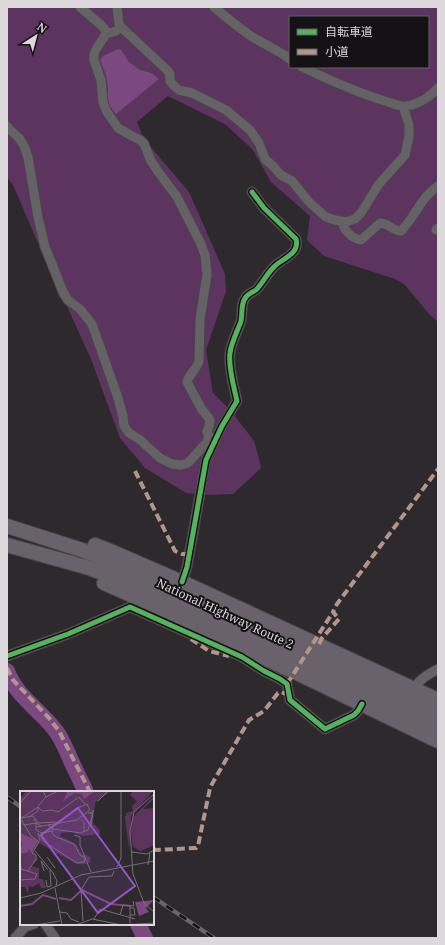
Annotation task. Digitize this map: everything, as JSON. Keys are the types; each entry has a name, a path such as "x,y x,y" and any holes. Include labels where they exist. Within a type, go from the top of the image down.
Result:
{"highway":[{"path":"7,525 56,533 115,552 438,700"},
{"name":"National Highway Route 2","path":"7,525 82,550 129,569 370,696 438,714"},
{"path":"14,547 163,608 211,639 370,696 438,741"},
{"name":"National Highway Route 2","path":"14,547 86,567 132,584 438,728"}],"street":[{"path":"80,7 108,33"},
{"path":"117,7 119,24 121,27 167,70 170,74 170,81 174,86 179,90 192,93 226,110 250,130 259,143 265,159 281,175 292,181 309,202 326,216 335,220 346,222 355,219 361,213 380,184 405,155 409,136 409,126 403,106"},
{"path":"214,7 236,26 289,58"},
{"path":"7,126 19,138 24,146 28,157 36,210 45,247 63,292 68,300 80,309 92,324 117,396 123,416 124,426 129,433 139,439 160,458 172,464 181,465 188,463 207,442 209,436 207,432 210,420 201,408 187,382 188,378 199,362 200,320 207,267 205,255 200,242 177,196 164,181 151,161 144,144 140,140 118,128 107,112 103,103 102,80 94,60 94,55 103,37 121,27"},
{"path":"304,68 365,95 403,106 420,102 430,96 438,88"},
{"path":"342,222 344,227 359,240 361,240 380,223 401,231 406,226 419,204 438,186"},
{"path":"182,582 189,560 206,460 222,426 237,401 231,369 230,352 242,319 242,304 246,297 256,290 275,266 292,253 297,243 296,239 264,208 252,192"},
{"path":"7,656 68,634 130,607 211,639 280,679 287,684 290,700 325,729 354,715 370,696"},
{"path":"414,689 416,684 438,669"},
{"path":"15,938 25,927 31,925"},
{"path":"46,925 55,938"}],"shaded area":[{"path":"7,7 438,7 438,322 429,314 405,285 395,279 324,256 307,240 310,216 271,182 253,150 225,124 168,96 137,122 144,139 189,192 225,274 226,291 206,350 213,393 231,411 254,441 261,468 233,494 211,495 186,493 145,468 120,438 91,359 14,187 7,177"},
{"path":"118,49 121,50 129,62 140,70 151,73 159,79 116,114 108,104 106,75 100,60 103,56"}],"waterway":[{"path":"7,671 16,688 50,723 59,735 86,791"},
{"path":"138,925 145,938"}],"railway":[{"path":"7,797 20,806"},
{"path":"154,898 214,938"}],"marked path":[{"path":"319,644 322,638 339,619 333,612 337,604 438,469"},
{"path":"135,471 175,551 182,554 190,554"},
{"path":"287,684 333,612"},
{"path":"191,639 209,651 229,656"},
{"path":"7,668 13,680 49,718 59,731 89,791"},
{"path":"154,849 196,848 198,846 210,788 249,720 264,711 278,693 281,692 289,695"}],"cycle path":[{"path":"182,582 187,567 206,460 222,426 237,401 230,364 230,353 241,321 244,300 249,294 256,290 278,263 293,252 297,244 296,239 264,208 252,192"},
{"path":"7,656 68,634 130,607 242,657 280,679 287,684 290,700 325,729 354,715 362,704"}]}
